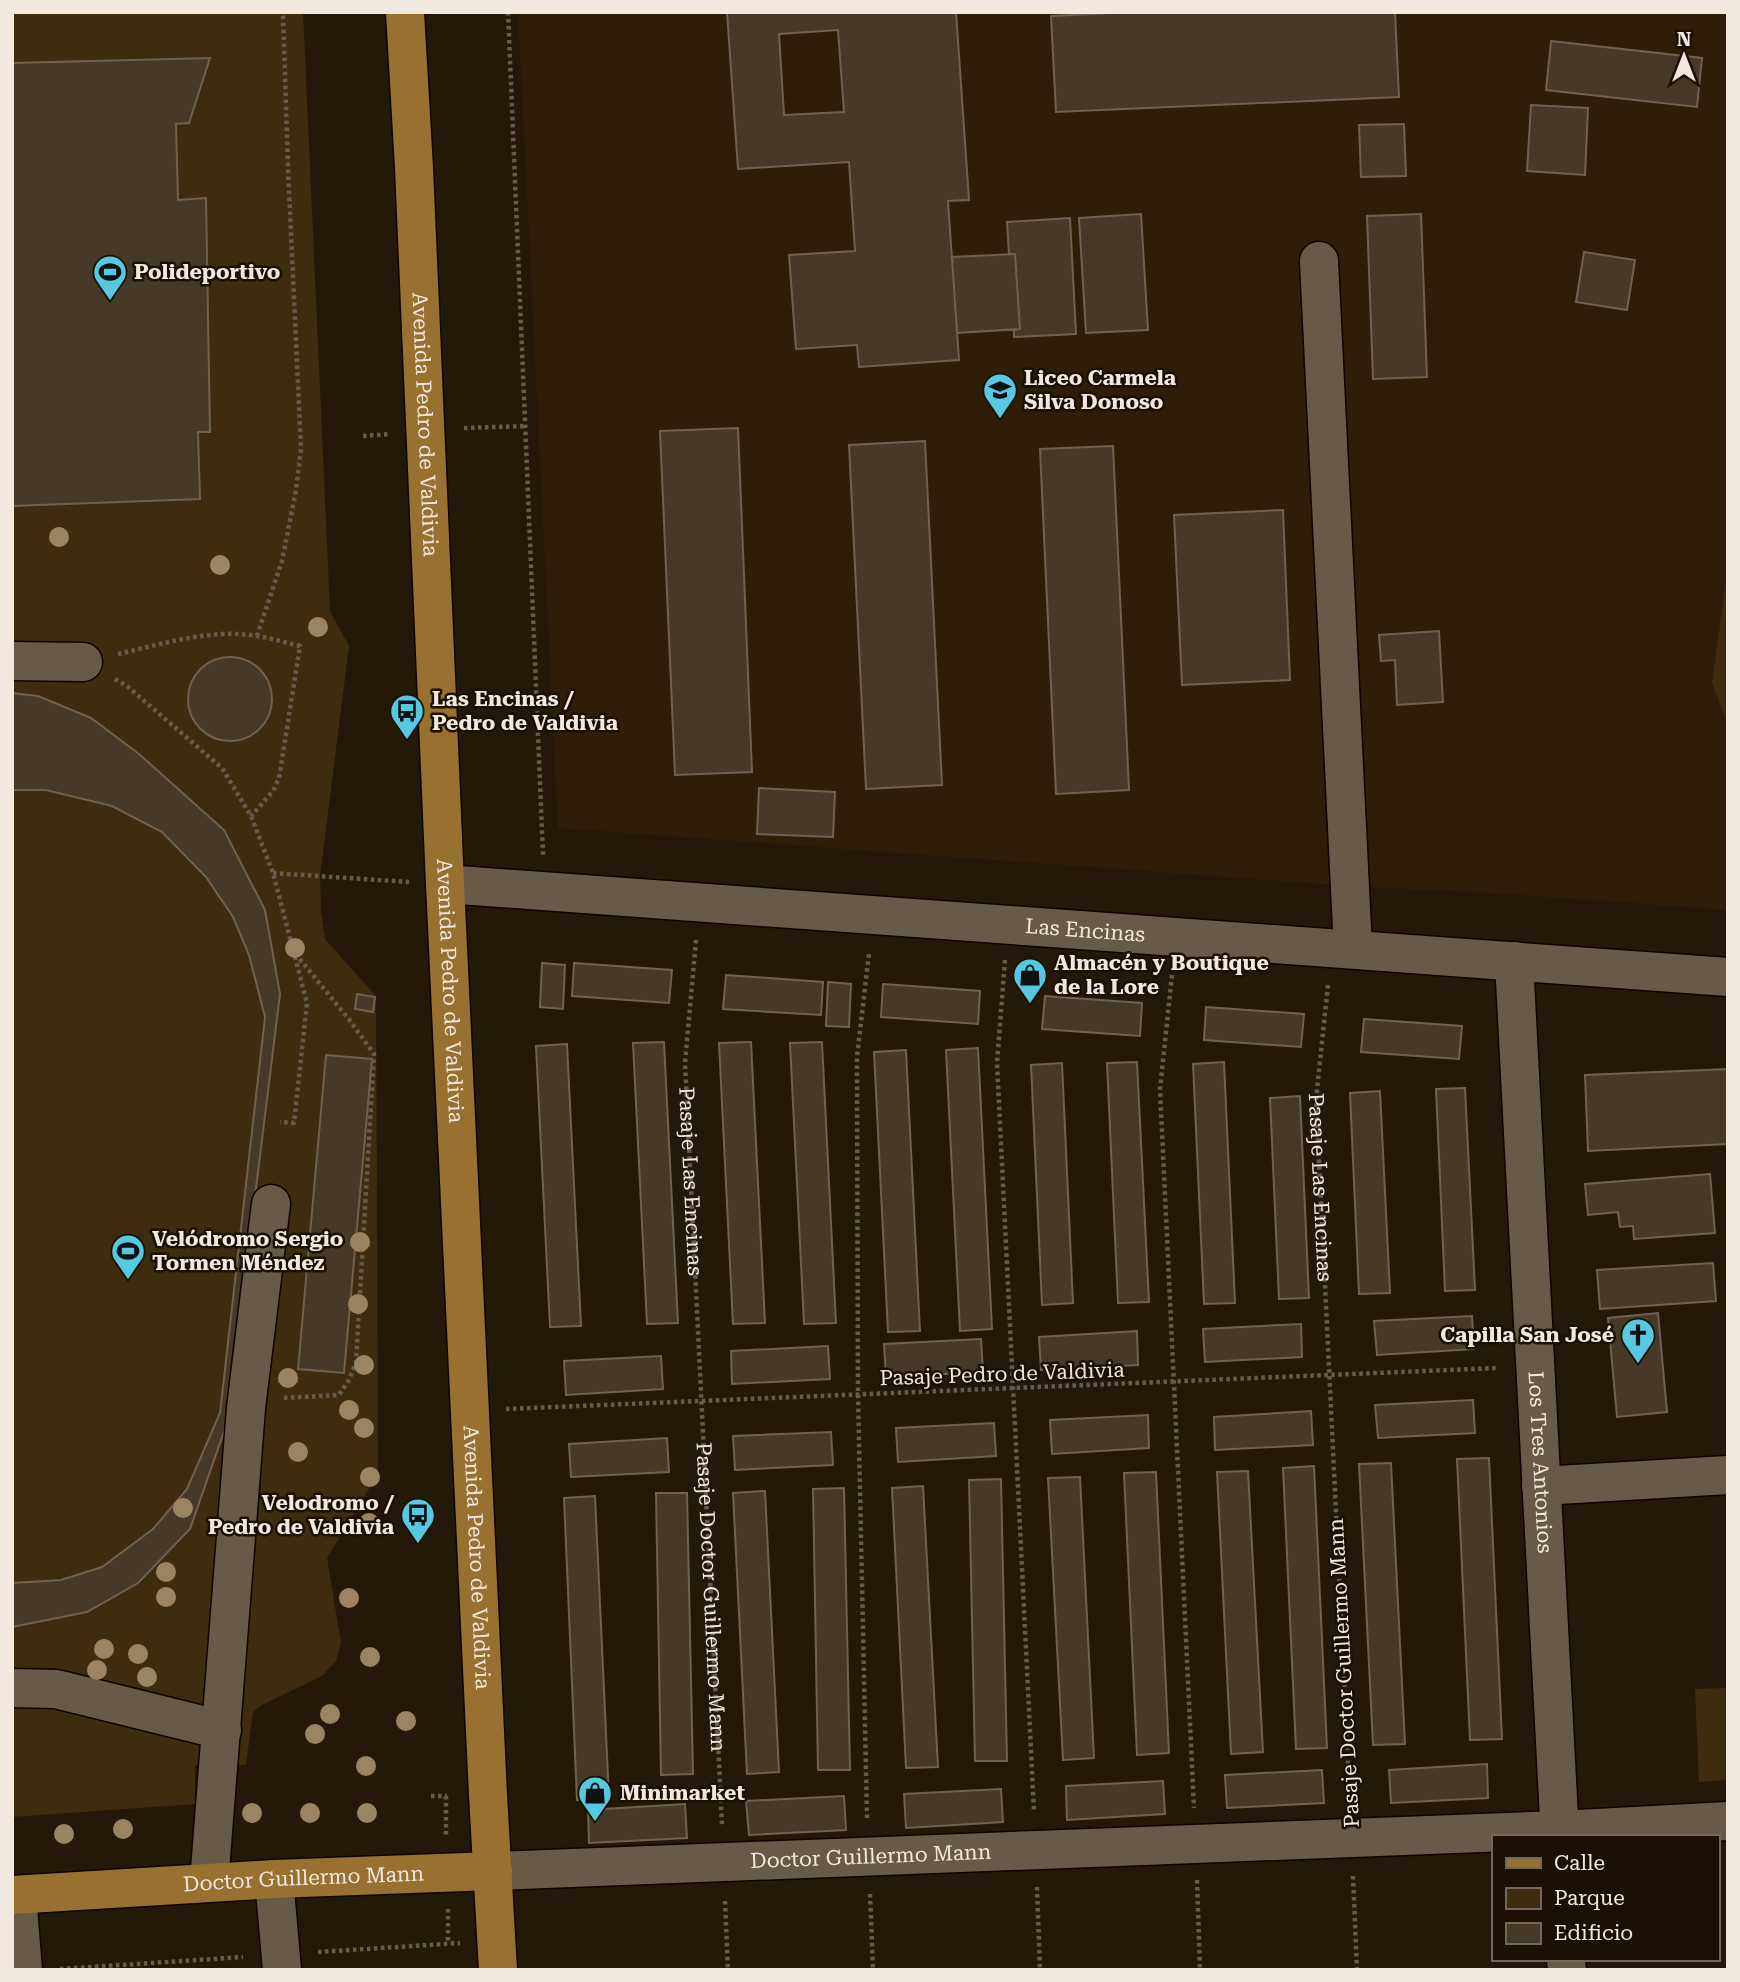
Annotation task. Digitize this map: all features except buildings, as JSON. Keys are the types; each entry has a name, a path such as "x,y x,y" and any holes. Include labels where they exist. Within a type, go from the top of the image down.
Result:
{"main road":[{"name":"Avenida Pedro de Valdivia","path":"405,12 498,1970"},
{"name":"Doctor Guillermo Mann","path":"14,1895 274,1879 493,1871"}],"street":[{"path":"1319,261 1353,949"},
{"path":"12,661 83,662"},
{"name":"Las Encinas","path":"445,884 1728,976"},
{"name":"Los Tres Antonios","path":"1514,961 1559,1833"},
{"path":"209,1883 246,1408 271,1203"},
{"path":"1541,1486 1728,1475"},
{"path":"12,1688 56,1689 222,1730"},
{"name":"Doctor Guillermo Mann","path":"493,1871 1195,1829 1352,1838 1559,1833 1728,1821"},
{"path":"274,1879 282,1970"},
{"path":"14,1895 23,1970"}],"path":[{"path":"257,635 282,561 301,449 283,12"},
{"path":"508,12 545,891"},
{"path":"83,662 185,639 225,634 257,635 300,646 279,778 274,791 251,816"},
{"path":"83,662 127,686 222,768 251,816 274,873 307,1003 294,1123 280,1122"},
{"path":"274,873 445,884"},
{"path":"246,1408 275,1398 339,1395 356,1362 374,1054 292,948"},
{"name":"Pasaje Las Encinas","path":"694,962 685,1063 700,1401"},
{"path":"866,974 857,1056 858,1395 867,1823"},
{"path":"1004,979 997,1063 1034,1817"},
{"path":"1170,994 1160,1089 1200,1970"},
{"name":"Pasaje Las Encinas","path":"1326,1000 1316,1099 1330,1376"},
{"name":"Pasaje Pedro de Valdivia","path":"470,1410 1535,1367"},
{"name":"Pasaje Doctor Guillermo Mann","path":"1330,1376 1357,1970"},
{"name":"Pasaje Doctor Guillermo Mann","path":"700,1401 722,1835"},
{"path":"870,1892 873,1970"},
{"path":"1037,1892 1040,1970"},
{"path":"725,1897 727,1970"}],"shaded area":[{"name":"Liceo Carmela Silva Donoso","path":"518,12 1728,12 1728,910 1350,886 558,828"}],"green space":[{"path":"12,12 303,12 330,611 349,646 320,876 321,911 325,939 376,996 378,1474 327,1558 341,1643 336,1661 322,1676 253,1712 246,1765 195,1765 195,1804 12,1817"},
{"path":"1728,565 1728,725 1712,683"},
{"path":"1728,1688 1728,1780 1699,1782 1695,1689"}],"place":[{"name":"Polideportivo","path":"110,302"},
{"name":"Liceo Carmela Silva Donoso","path":"1000,420"},
{"name":"Las Encinas / Pedro de Valdivia","path":"407,741"},
{"name":"Almacén y Boutique de la Lore","path":"1030,1005"},
{"name":"Velódromo Sergio Tormen Méndez","path":"128,1281"},
{"name":"Capilla San José","path":"1638,1365"},
{"name":"Velodromo / Pedro de Valdivia","path":"418,1545"},
{"name":"Minimarket","path":"595,1823"}]}
